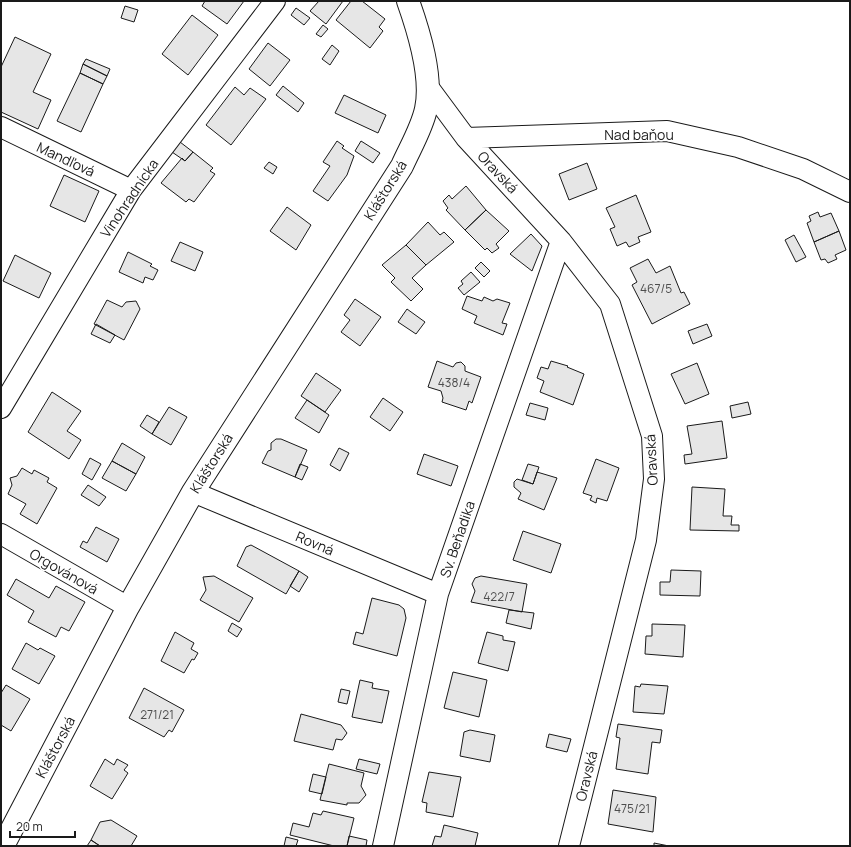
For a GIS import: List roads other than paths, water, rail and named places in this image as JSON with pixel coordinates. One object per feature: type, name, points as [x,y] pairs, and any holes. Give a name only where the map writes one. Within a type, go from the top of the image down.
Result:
[{"type":"street","name":"Vinohradnícka","points":[[1,408],[131,190],[275,1]]},
{"type":"street","name":"Kláštorská","points":[[3,846],[128,608],[193,492],[402,166],[426,110],[429,88],[417,26],[408,1]]},
{"type":"street","name":"Oravská","points":[[429,88],[466,138],[561,241],[610,304],[652,436],[654,479],[646,540],[572,829],[569,846]]},
{"type":"street","name":"Mandľová","points":[[1,127],[131,190]]},
{"type":"street","name":"Nad baňou","points":[[466,138],[667,131],[738,146],[804,169],[850,192]]},
{"type":"street","name":"Sv. Beňadika","points":[[383,846],[438,594],[561,241]]},
{"type":"street","name":"Rovná","points":[[193,492],[438,594]]},
{"type":"street","name":"Orgovánová","points":[[1,534],[128,608]]}]
